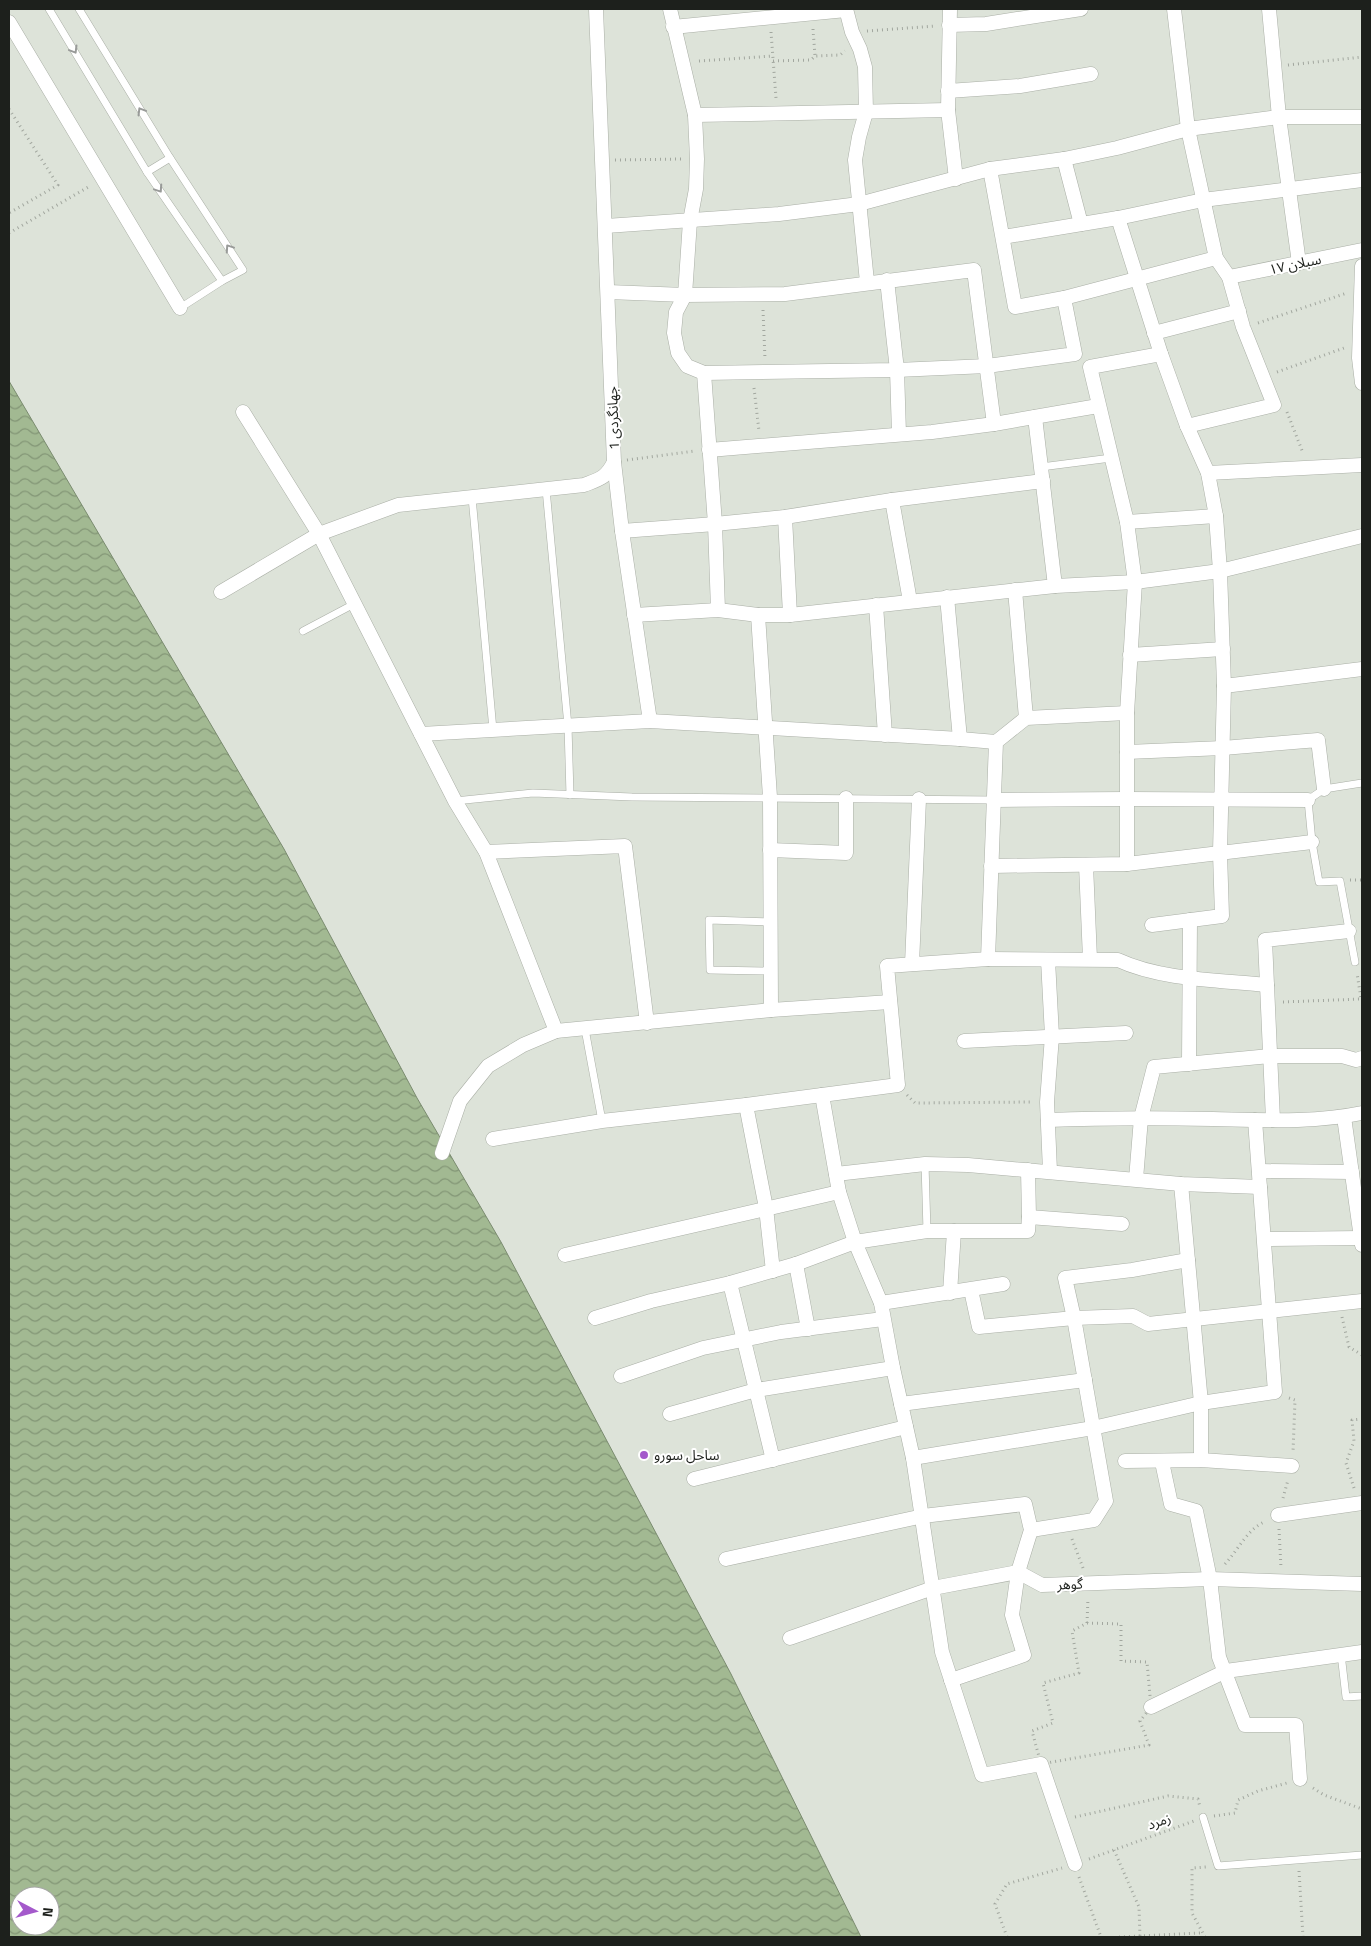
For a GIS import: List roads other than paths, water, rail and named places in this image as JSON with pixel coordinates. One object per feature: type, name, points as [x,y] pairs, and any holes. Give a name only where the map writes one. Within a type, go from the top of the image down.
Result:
[{"type":"street","name":"جهانگردی 1","points":[[221,592],[319,534],[398,505],[584,485],[603,478],[614,462],[596,9]]},
{"type":"street","points":[[670,9],[695,115],[696,189],[690,221],[685,295],[676,312],[674,333],[678,353],[687,366],[704,373],[897,370],[987,366],[1075,354],[1064,298]]},
{"type":"street","points":[[950,9],[948,110],[956,179]]},
{"type":"street","points":[[949,25],[986,24],[1081,9]]},
{"type":"street","points":[[1174,9],[1188,129],[1216,258],[1229,277],[1243,328],[1274,405],[1188,426]]},
{"type":"street","points":[[1269,9],[1279,117],[1299,263]]},
{"type":"street","points":[[673,27],[746,15],[770,18],[846,10],[865,67],[866,112],[855,160],[867,282]]},
{"type":"street","points":[[9,22],[180,308]]},
{"type":"street","points":[[948,91],[1020,86],[1091,74]]},
{"type":"street","points":[[695,115],[948,110]]},
{"type":"street","points":[[606,226],[779,214],[859,204],[990,169],[1064,159],[1117,148],[1188,129],[1279,117],[1362,117]]},
{"type":"street","points":[[1064,159],[1081,224]]},
{"type":"street","points":[[990,169],[1015,307],[1064,298],[1216,258]]},
{"type":"street","points":[[1003,237],[1118,218],[1203,200],[1362,180]]},
{"type":"street","points":[[1118,218],[1161,354],[1208,473],[1216,516],[1220,571],[1224,686],[1220,853],[1222,916],[1152,925]]},
{"type":"street","name":"سبلان ۱۷","points":[[1229,277],[1362,250]]},
{"type":"street","points":[[1362,266],[1360,342],[1362,384]]},
{"type":"street","points":[[608,292],[685,295],[785,294],[867,282],[974,270],[994,424]]},
{"type":"street","points":[[887,280],[897,370],[899,434]]},
{"type":"street","points":[[1154,333],[1239,311]]},
{"type":"street","points":[[1127,864],[1127,713],[1135,582],[1128,522],[1098,406],[1090,367],[1161,354]]},
{"type":"street","points":[[704,373],[708,450],[715,524],[718,610]]},
{"type":"street","points":[[708,450],[994,424],[1098,406]]},
{"type":"street","points":[[243,412],[319,534],[455,801],[486,852],[556,1031]]},
{"type":"street","points":[[1034,417],[1055,586]]},
{"type":"street","points":[[614,462],[622,531],[650,722]]},
{"type":"street","points":[[1208,473],[1362,465]]},
{"type":"street","points":[[622,531],[785,517],[1042,474]]},
{"type":"street","points":[[892,500],[910,601]]},
{"type":"street","points":[[1128,522],[1216,516]]},
{"type":"street","points":[[785,517],[790,615]]},
{"type":"street","points":[[634,615],[718,610],[758,615],[790,615],[1055,586],[1135,582],[1220,571],[1362,536]]},
{"type":"street","points":[[1015,590],[1026,718]]},
{"type":"street","points":[[947,597],[960,739]]},
{"type":"street","points":[[876,605],[885,735]]},
{"type":"street","points":[[758,615],[770,797],[771,1010]]},
{"type":"street","points":[[1130,655],[1223,649]]},
{"type":"street","points":[[1224,686],[1362,669]]},
{"type":"street","points":[[421,734],[650,722],[996,742],[1026,718],[1127,713]]},
{"type":"street","points":[[1127,752],[1223,748],[1318,740],[1324,789]]},
{"type":"street","points":[[988,959],[996,742]]},
{"type":"street","points":[[770,850],[846,853],[846,798]]},
{"type":"street","points":[[994,800],[1127,798],[1308,800]]},
{"type":"street","points":[[912,964],[919,799]]},
{"type":"street","points":[[991,866],[1127,864],[1312,842]]},
{"type":"street","points":[[486,852],[625,846],[647,1023]]},
{"type":"street","points":[[1086,865],[1090,959]]},
{"type":"street","points":[[1189,1064],[1190,920]]},
{"type":"street","points":[[1273,1120],[1265,940],[1349,931]]},
{"type":"street","points":[[493,1138],[602,1121],[746,1105],[898,1085],[887,966],[988,959],[1118,960],[1132,966],[1191,978],[1267,985]]},
{"type":"street","points":[[1048,960],[1052,1036],[1047,1102],[1050,1171]]},
{"type":"street","points":[[442,1153],[460,1101],[488,1066],[523,1045],[556,1031],[771,1010],[890,1002]]},
{"type":"street","points":[[964,1041],[1126,1033]]},
{"type":"street","points":[[1136,1179],[1141,1118],[1154,1067],[1270,1056],[1342,1056],[1356,1060],[1362,1058]]},
{"type":"street","points":[[822,1095],[839,1192],[854,1242],[881,1303],[913,1458],[942,1652],[982,1775],[1041,1764],[1074,1864]]},
{"type":"street","points":[[746,1105],[766,1208],[773,1271]]},
{"type":"street","points":[[1048,1120],[1141,1118],[1273,1120],[1344,1117],[1362,1113]]},
{"type":"street","points":[[1264,1239],[1362,1240],[1344,1117]]},
{"type":"street","points":[[913,1458],[1093,1428],[1201,1403],[1275,1392],[1255,1120]]},
{"type":"street","points":[[836,1174],[925,1164],[968,1165],[1181,1184],[1260,1186]]},
{"type":"street","points":[[595,1318],[651,1301],[730,1284],[796,1264],[854,1242],[927,1231],[1028,1231],[1028,1170]]},
{"type":"street","points":[[1259,1171],[1352,1172]]},
{"type":"street","points":[[1181,1184],[1201,1403],[1201,1460]]},
{"type":"street","points":[[565,1254],[839,1192]]},
{"type":"street","points":[[1029,1217],[1122,1224]]},
{"type":"street","points":[[950,1293],[954,1231]]},
{"type":"street","points":[[1031,1530],[1094,1520],[1106,1501],[1074,1318],[1065,1278],[1132,1270],[1188,1260]]},
{"type":"street","points":[[796,1264],[808,1329]]},
{"type":"street","points":[[730,1284],[773,1460]]},
{"type":"street","points":[[881,1303],[1003,1284]]},
{"type":"street","points":[[972,1290],[979,1326],[1074,1318],[1133,1316],[1148,1324],[1362,1301]]},
{"type":"street","points":[[621,1376],[703,1348],[808,1329],[883,1319]]},
{"type":"street","points":[[670,1414],[756,1390],[893,1368]]},
{"type":"street","points":[[901,1404],[1085,1380]]},
{"type":"street","points":[[694,1479],[906,1427]]},
{"type":"street","points":[[1125,1461],[1201,1460],[1292,1466]]},
{"type":"street","points":[[1162,1462],[1171,1504],[1196,1512],[1210,1579],[1219,1657],[1245,1724],[1296,1726],[1300,1779]]},
{"type":"street","points":[[1278,1515],[1360,1503]]},
{"type":"street","points":[[726,1559],[923,1516],[1025,1504],[1031,1530],[1018,1572],[1012,1615],[1024,1655],[951,1680]]},
{"type":"street","points":[[790,1638],[933,1588],[1018,1572]]},
{"type":"street","name":"گوهر","points":[[1018,1572],[1042,1585],[1210,1579],[1362,1584]]},
{"type":"street","points":[[1151,1707],[1226,1671],[1362,1652]]},
{"type":"lane","points":[[49,9],[148,172],[222,281]]},
{"type":"lane","points":[[79,9],[170,158],[243,270],[180,308]]},
{"type":"lane","points":[[148,172],[170,158]]},
{"type":"lane","points":[[1042,474],[1111,458]]},
{"type":"lane","points":[[546,489],[568,726],[570,795]]},
{"type":"lane","points":[[472,497],[493,730]]},
{"type":"lane","points":[[303,631],[354,604]]},
{"type":"lane","points":[[1355,962],[1340,881],[1320,882],[1312,842],[1308,800],[1324,789],[1362,783]]},
{"type":"lane","points":[[455,801],[533,794],[994,800]]},
{"type":"lane","points":[[770,922],[709,920],[710,970],[771,971]]},
{"type":"lane","points":[[585,1029],[602,1121]]},
{"type":"lane","points":[[925,1164],[927,1231]]},
{"type":"lane","points":[[1341,1654],[1346,1697],[1362,1696]]},
{"type":"lane","points":[[1204,1817],[1218,1866],[1362,1855]]},
{"type":"water","points":[[9,381],[284,849],[417,1098],[501,1242],[731,1674],[861,1937],[9,1937]]},
{"type":"place","name":"ساحل سورو","points":[[644,1455]]}]
